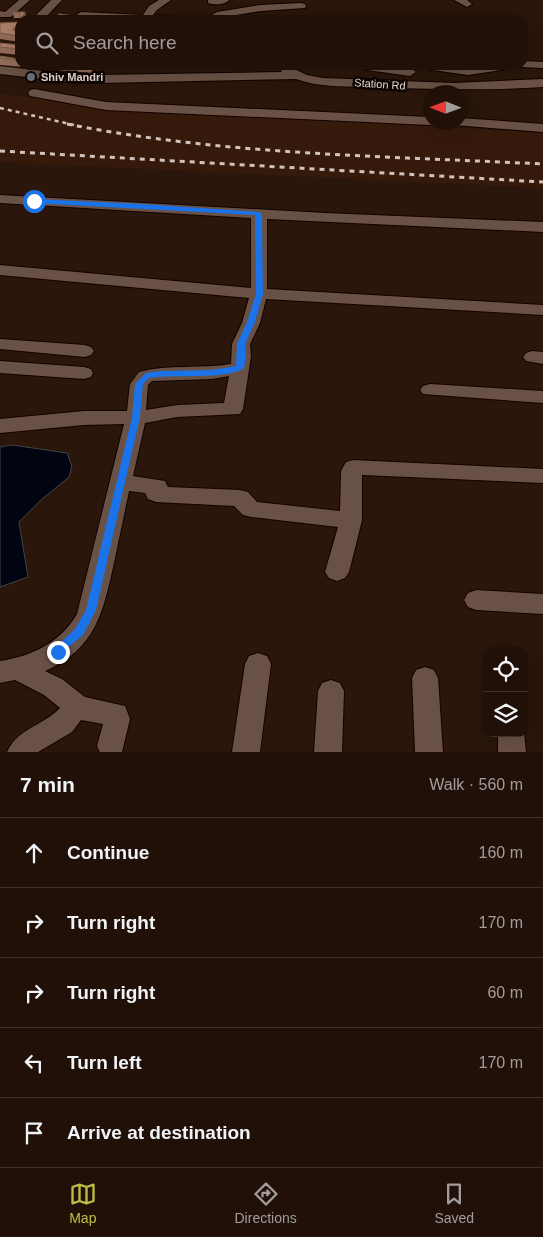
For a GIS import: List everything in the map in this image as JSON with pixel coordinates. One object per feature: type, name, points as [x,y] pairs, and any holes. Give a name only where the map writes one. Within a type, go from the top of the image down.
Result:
[{"type":"street","points":[[0,14],[7,14],[25,0]]},
{"type":"street","points":[[42,15],[57,0]]},
{"type":"street","points":[[148,15],[151,9],[166,0]]},
{"type":"street","points":[[218,15],[212,7],[212,0],[224,0]]},
{"type":"street","points":[[288,6],[294,15]]},
{"type":"street","points":[[228,15],[261,8],[301,6]]},
{"type":"street","points":[[528,64],[543,64]]},
{"type":"street","points":[[0,70],[15,69]]},
{"type":"street","points":[[32,70],[68,78],[103,73],[124,78],[296,75]]},
{"type":"street","points":[[124,78],[144,70]]},
{"type":"street","name":"Station Rd","points":[[288,70],[296,75],[434,88],[543,83]]},
{"type":"street","points":[[454,70],[476,70]]},
{"type":"street","points":[[34,93],[106,106],[423,121]]},
{"type":"street","points":[[468,123],[543,128]]},
{"type":"street","points":[[0,199],[259,214],[543,227]]},
{"type":"street","points":[[0,426],[84,418],[136,417],[177,411],[233,409],[242,356],[241,344],[251,322],[259,294],[259,214]]},
{"type":"street","points":[[0,270],[259,294],[543,310]]},
{"type":"street","points":[[84,373],[0,368],[6,344],[86,351]]},
{"type":"street","points":[[9,671],[35,665],[58,652],[79,632],[91,610],[136,417],[139,384],[146,376],[212,373],[240,368]]},
{"type":"street","points":[[430,390],[543,398]]},
{"type":"street","points":[[337,572],[351,520],[351,469],[354,466],[543,476]]},
{"type":"street","points":[[121,483],[157,486],[156,494],[240,498],[251,509],[351,520]]},
{"type":"street","points":[[476,600],[543,604]]},
{"type":"street","points":[[246,752],[258,664]]},
{"type":"street","points":[[9,671],[53,687],[75,706],[82,709],[116,714],[117,719],[111,746]]},
{"type":"street","points":[[425,678],[429,752]]},
{"type":"street","points":[[328,752],[332,691]]},
{"type":"street","points":[[22,752],[37,736],[57,729],[69,718],[75,706]]},
{"type":"street","points":[[511,737],[512,752]]},
{"type":"shaded area","points":[[0,94],[93,105],[423,126],[423,130],[468,130],[468,128],[543,133],[543,188],[0,162]]},
{"type":"shaded area","points":[[12,445],[67,453],[72,466],[69,477],[41,500],[19,522],[28,577],[0,587],[0,447]]},
{"type":"building","points":[[15,22],[13,30],[15,30],[15,35],[0,33],[0,23]]},
{"type":"building","points":[[0,43],[15,45],[15,49],[0,47]]},
{"type":"building","points":[[0,56],[15,60],[0,58]]},
{"type":"railway","points":[[0,108],[74,125]]},
{"type":"railway","points":[[67,124],[185,142],[304,153],[543,164]]},
{"type":"railway","points":[[0,151],[543,182]]},
{"type":"place","name":"Shiv Mandri","points":[[31,77]]},
{"type":"route","points":[[34,201],[259,214],[259,294],[251,322],[241,344],[240,368],[212,373],[146,376],[139,384],[136,417],[91,610],[79,632],[58,652]]}]
